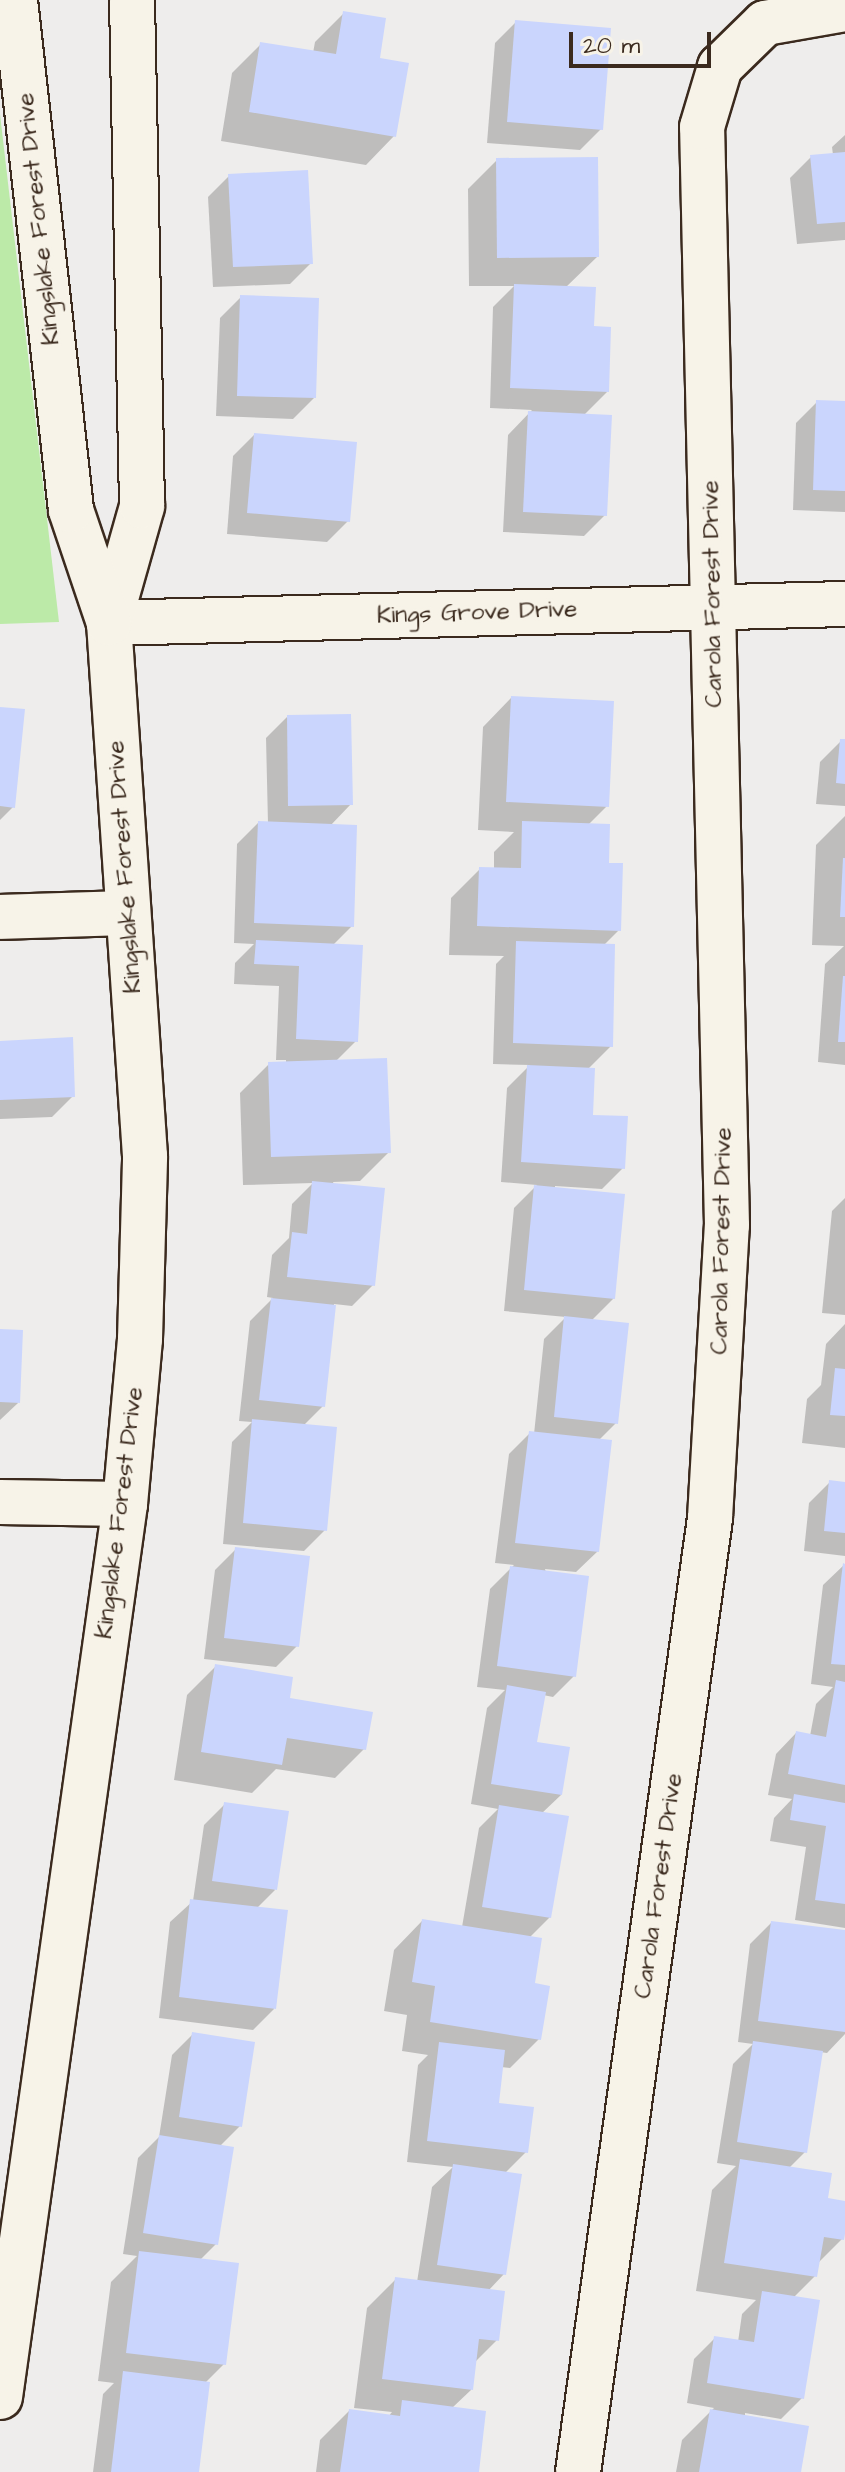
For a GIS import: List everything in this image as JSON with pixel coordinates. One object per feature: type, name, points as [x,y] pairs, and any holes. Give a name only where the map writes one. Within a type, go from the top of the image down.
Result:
[{"type":"street","name":"Kingslake Forest Drive","points":[[0,2397],[125,1504],[140,1339],[145,1156],[109,623],[71,510],[15,0]]},
{"type":"street","name":"Kingslake Forest Drive","points":[[109,623],[142,506],[132,0]]},
{"type":"street","name":"Carola Forest Drive","points":[[578,2472],[710,1518],[727,1225],[702,127],[720,67],[765,23],[845,9]]},
{"type":"street","name":"Kings Grove Drive","points":[[109,623],[845,604]]},
{"type":"street","points":[[0,917],[128,913]]},
{"type":"street","points":[[0,1502],[125,1504]]},
{"type":"green space","points":[[0,114],[59,622],[0,624]]},
{"type":"building","points":[[343,11],[386,18],[380,58],[409,63],[396,137],[249,112],[260,42],[336,54]]},
{"type":"building","points":[[515,20],[611,28],[603,130],[507,122]]},
{"type":"building","points":[[845,152],[845,222],[817,224],[810,155]]},
{"type":"building","points":[[598,157],[599,257],[497,258],[496,158]]},
{"type":"building","points":[[308,170],[313,264],[233,267],[228,174]]},
{"type":"building","points":[[514,284],[596,287],[594,326],[611,327],[609,392],[510,388]]},
{"type":"building","points":[[240,295],[319,298],[316,398],[237,396]]},
{"type":"building","points":[[816,400],[845,401],[845,491],[813,490]]},
{"type":"building","points":[[528,411],[612,415],[607,516],[523,512]]},
{"type":"building","points":[[254,433],[357,442],[350,522],[247,513]]},
{"type":"building","points":[[511,696],[614,701],[609,807],[506,802]]},
{"type":"building","points":[[0,707],[25,709],[15,808],[0,806]]},
{"type":"building","points":[[351,714],[353,805],[288,806],[287,715]]},
{"type":"building","points":[[840,739],[845,739],[845,784],[836,783]]},
{"type":"building","points":[[258,821],[357,825],[354,927],[254,923]]},
{"type":"building","points":[[522,821],[610,824],[609,863],[623,863],[621,931],[477,926],[479,867],[521,868]]},
{"type":"building","points":[[843,858],[845,917],[840,917]]},
{"type":"building","points":[[256,940],[363,945],[358,1042],[296,1039],[299,966],[254,964]]},
{"type":"building","points":[[516,941],[615,944],[613,1047],[513,1043]]},
{"type":"building","points":[[843,976],[845,1042],[838,1042]]},
{"type":"building","points":[[73,1037],[75,1097],[0,1100],[0,1041]]},
{"type":"building","points":[[387,1058],[391,1153],[271,1157],[268,1062]]},
{"type":"building","points":[[527,1065],[595,1068],[593,1115],[628,1116],[625,1169],[521,1162]]},
{"type":"building","points":[[312,1181],[385,1188],[375,1286],[287,1277],[292,1232],[307,1234]]},
{"type":"building","points":[[534,1185],[625,1194],[615,1299],[524,1290]]},
{"type":"building","points":[[271,1298],[336,1305],[325,1407],[259,1400]]},
{"type":"building","points":[[564,1316],[629,1323],[618,1424],[554,1417]]},
{"type":"building","points":[[0,1329],[23,1330],[20,1403],[0,1402]]},
{"type":"building","points":[[835,1368],[845,1369],[845,1416],[830,1415]]},
{"type":"building","points":[[252,1419],[337,1427],[327,1531],[243,1523]]},
{"type":"building","points":[[529,1431],[612,1440],[599,1552],[515,1543]]},
{"type":"building","points":[[829,1480],[845,1482],[845,1533],[824,1531]]},
{"type":"building","points":[[235,1547],[310,1556],[299,1647],[224,1638]]},
{"type":"building","points":[[845,1564],[845,1665],[831,1664]]},
{"type":"building","points":[[510,1566],[589,1576],[576,1677],[497,1666]]},
{"type":"building","points":[[215,1664],[293,1677],[290,1698],[373,1712],[366,1750],[287,1738],[282,1765],[201,1752]]},
{"type":"building","points":[[836,1680],[845,1682],[845,1785],[788,1774],[796,1731],[826,1737]]},
{"type":"building","points":[[507,1685],[546,1692],[537,1742],[570,1747],[562,1795],[491,1784]]},
{"type":"building","points":[[794,1794],[845,1803],[845,1904],[815,1900],[826,1826],[790,1820]]},
{"type":"building","points":[[224,1802],[289,1811],[277,1890],[212,1881]]},
{"type":"building","points":[[499,1805],[569,1816],[551,1918],[482,1907]]},
{"type":"building","points":[[190,1899],[288,1910],[276,2009],[179,1997]]},
{"type":"building","points":[[422,1919],[542,1938],[535,1983],[550,1986],[541,2040],[430,2022],[435,1986],[412,1982]]},
{"type":"building","points":[[771,1921],[845,1930],[845,2032],[758,2021]]},
{"type":"building","points":[[192,2032],[255,2042],[242,2127],[179,2117]]},
{"type":"building","points":[[753,2041],[823,2051],[807,2153],[737,2142]]},
{"type":"building","points":[[439,2042],[505,2050],[499,2103],[534,2107],[528,2153],[427,2141]]},
{"type":"building","points":[[159,2135],[234,2147],[218,2245],[143,2233]]},
{"type":"building","points":[[740,2159],[832,2173],[828,2198],[845,2201],[845,2234],[844,2240],[824,2237],[817,2277],[724,2263]]},
{"type":"building","points":[[453,2164],[522,2174],[506,2275],[437,2265]]},
{"type":"building","points":[[139,2251],[239,2263],[226,2365],[126,2353]]},
{"type":"building","points":[[395,2277],[505,2291],[499,2341],[479,2339],[473,2390],[382,2379]]},
{"type":"building","points":[[762,2291],[820,2300],[804,2399],[707,2383],[714,2336],[754,2342]]},
{"type":"building","points":[[123,2371],[210,2382],[199,2472],[111,2472]]},
{"type":"building","points":[[402,2400],[486,2411],[479,2472],[340,2472],[349,2409],[400,2416]]},
{"type":"building","points":[[710,2409],[809,2426],[801,2472],[699,2472]]}]
